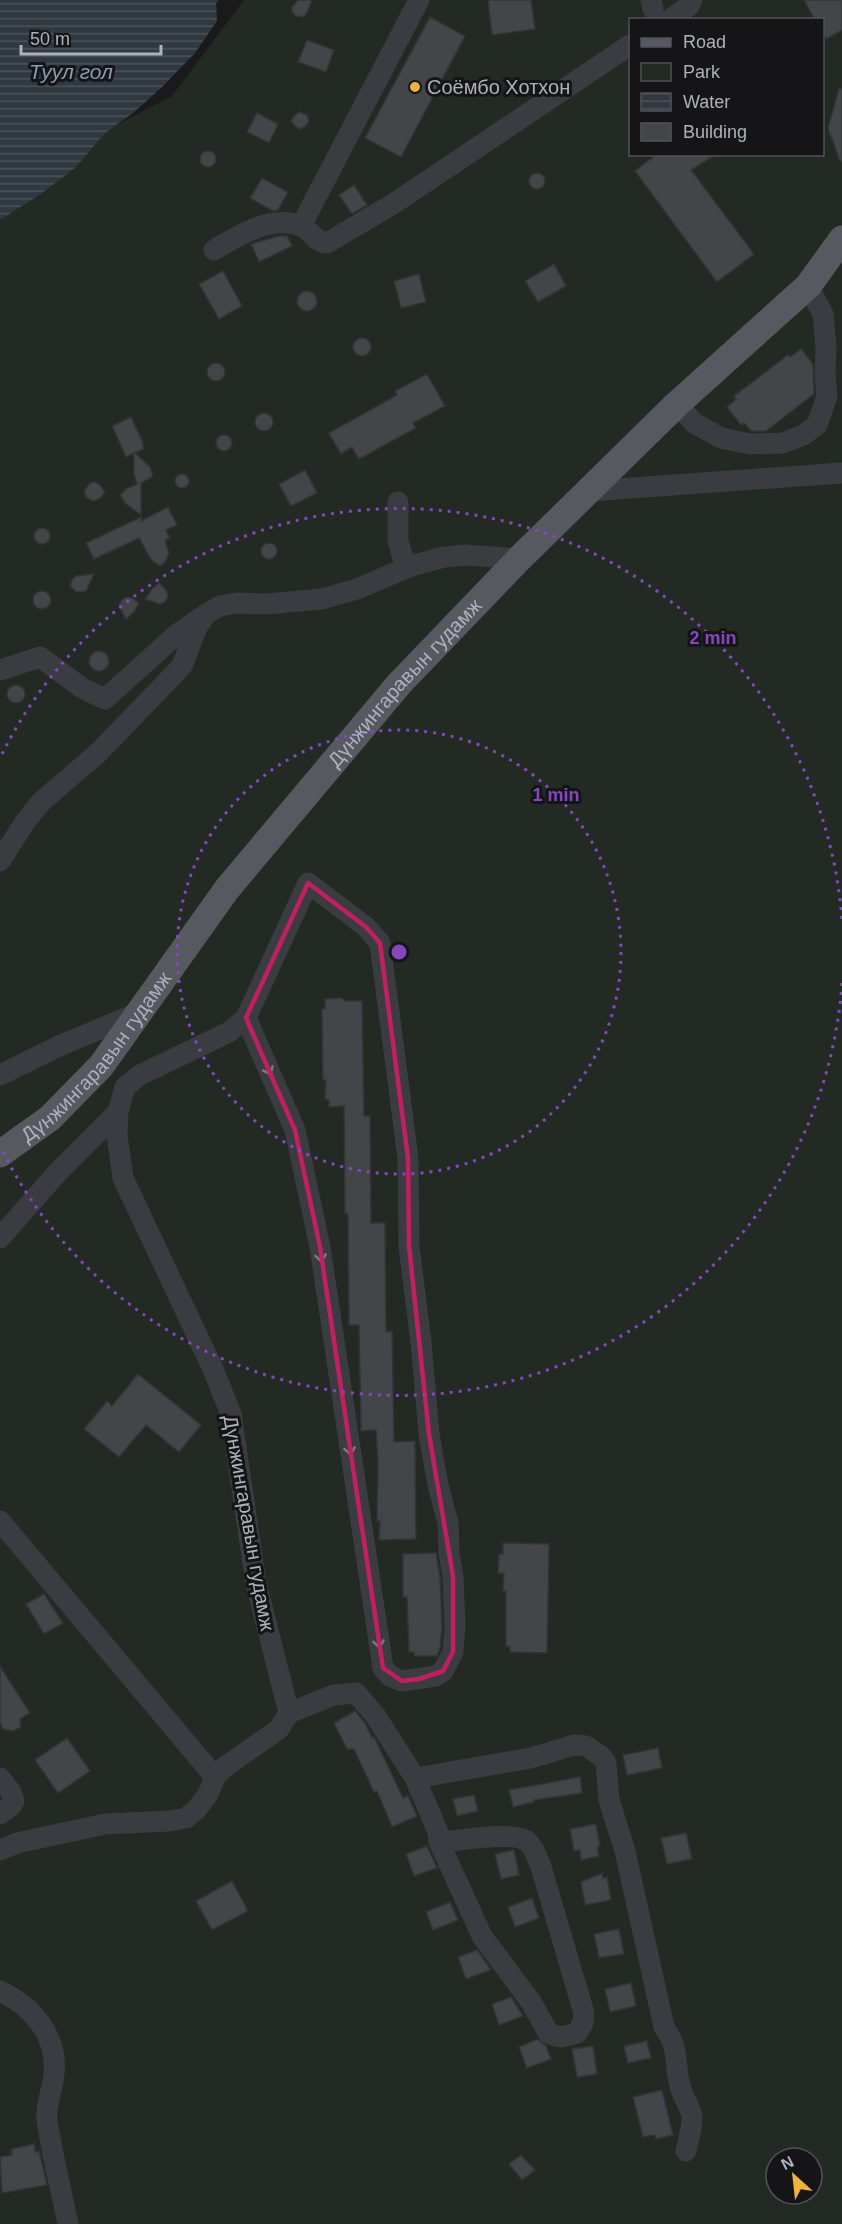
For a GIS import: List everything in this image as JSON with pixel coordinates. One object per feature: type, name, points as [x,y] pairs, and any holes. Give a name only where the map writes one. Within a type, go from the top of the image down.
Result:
[{"type":"main road","name":"Дүнжингаравын гудамж","points":[[0,1154],[50,1118],[102,1066],[227,889],[399,684],[519,559],[677,404],[808,286],[842,239]]},
{"type":"street","points":[[302,226],[419,0]]},
{"type":"street","points":[[658,9],[689,6],[692,0]]},
{"type":"street","points":[[214,250],[241,234],[263,225],[302,226],[323,243],[335,239],[393,204],[629,46]]},
{"type":"street","points":[[677,404],[694,423],[721,438],[750,444],[783,443],[803,435],[817,425],[827,396],[826,347],[823,314],[808,286]]},
{"type":"street","points":[[589,491],[842,473]]},
{"type":"street","points":[[398,502],[398,542],[406,568]]},
{"type":"street","points":[[0,670],[40,657],[82,688],[105,699],[176,635],[220,606],[237,603],[286,603],[322,599],[357,589],[406,568],[444,556],[519,559]]},
{"type":"street","points":[[0,861],[41,802],[99,752],[182,666],[197,627],[206,614]]},
{"type":"street","points":[[102,1066],[125,1087],[140,1075],[229,1032],[246,1018],[308,883],[366,927],[380,943],[408,1158],[409,1246],[422,1342],[429,1434],[448,1523],[449,1553],[453,1576],[455,1626],[453,1652],[443,1671],[436,1676],[402,1681],[390,1676],[383,1668],[320,1247],[295,1131],[246,1018]]},
{"type":"street","points":[[0,1076],[59,1046],[141,1011]]},
{"type":"street","name":"Дүнжингаравын гудамж","points":[[125,1087],[118,1112],[117,1135],[123,1178],[213,1370],[231,1414],[256,1583],[289,1713]]},
{"type":"street","points":[[0,1238],[58,1172],[118,1112]]},
{"type":"street","points":[[0,1521],[215,1777]]},
{"type":"street","points":[[0,1850],[17,1843],[105,1824],[186,1818],[196,1810],[208,1794],[215,1777],[226,1766],[279,1729],[289,1713],[334,1695],[356,1693],[375,1715],[415,1778],[438,1832],[439,1842],[482,1936],[531,2002],[549,2034],[561,2037],[577,2033],[583,2023],[584,2013],[535,1852],[527,1841],[514,1836],[439,1842]]},
{"type":"street","points":[[415,1778],[531,1758],[574,1745],[586,1746],[601,1756],[606,1763],[609,1800],[625,1851],[664,2026],[672,2039],[677,2057],[680,2085],[685,2103],[691,2112],[692,2119],[686,2151]]},
{"type":"street","points":[[0,1778],[14,1801],[0,1814]]},
{"type":"street","points":[[0,1991],[29,2008],[41,2023],[53,2053],[54,2073],[46,2116],[68,2224]]},
{"type":"highlighted area","points":[[308,883],[366,927],[380,943],[408,1158],[409,1246],[429,1434],[453,1576],[453,1652],[443,1671],[419,1679],[402,1681],[383,1668],[320,1247],[295,1130],[246,1018]]},
{"type":"green space","points":[[244,0],[842,0],[842,2224],[0,2224],[0,186],[172,96]]},
{"type":"water","name":"Туул гол","points":[[0,0],[219,0],[216,3],[217,21],[195,53],[162,87],[133,113],[105,133],[75,168],[0,220]]},
{"type":"building","points":[[298,0],[312,0],[303,17],[296,16],[292,12],[292,7]]},
{"type":"building","name":"Соёмбо Хотхон","points":[[488,0],[531,0],[535,29],[492,35]]},
{"type":"building","points":[[804,0],[842,0],[842,30],[827,39],[824,35],[824,18],[814,18]]},
{"type":"building","name":"Соёмбо Хотхон","points":[[430,17],[465,36],[401,157],[365,138]]},
{"type":"building","points":[[307,40],[334,50],[326,72],[298,62]]},
{"type":"building","points":[[839,89],[842,89],[842,161],[840,161],[828,128]]},
{"type":"building","points":[[299,112],[307,115],[309,121],[301,129],[291,121]]},
{"type":"building","points":[[257,113],[278,124],[269,143],[247,132]]},
{"type":"building","points":[[208,151],[214,153],[216,159],[214,165],[208,167],[202,165],[200,159],[202,153]]},
{"type":"building","points":[[654,156],[714,156],[691,170],[754,254],[717,282],[635,171]]},
{"type":"building","points":[[534,173],[540,173],[545,181],[543,187],[534,189],[529,184],[529,178]]},
{"type":"building","points":[[262,178],[288,192],[278,210],[273,211],[250,198]]},
{"type":"building","points":[[354,185],[367,205],[352,214],[339,195]]},
{"type":"building","points":[[287,236],[292,246],[259,262],[251,244]]},
{"type":"building","points":[[554,264],[566,286],[538,302],[525,281]]},
{"type":"building","points":[[223,271],[242,306],[219,319],[199,284]]},
{"type":"building","points":[[419,274],[426,302],[401,308],[394,281]]},
{"type":"building","points":[[307,291],[314,294],[317,301],[314,308],[307,311],[300,308],[297,301],[300,294]]},
{"type":"building","points":[[358,338],[366,338],[371,343],[369,354],[358,356],[353,351],[353,343]]},
{"type":"building","points":[[801,349],[813,364],[814,394],[766,431],[751,431],[744,423],[741,425],[727,407],[736,399],[734,396],[788,355],[790,357]]},
{"type":"building","points":[[216,363],[222,366],[225,372],[222,378],[216,381],[210,378],[207,372],[210,366]]},
{"type":"building","points":[[427,374],[445,406],[413,423],[416,428],[359,459],[352,447],[341,454],[329,433],[397,395],[395,391]]},
{"type":"building","points":[[264,413],[270,416],[273,422],[270,428],[264,431],[258,428],[255,422],[258,416]]},
{"type":"building","points":[[131,417],[143,443],[143,449],[135,453],[150,467],[153,476],[141,483],[141,515],[125,503],[120,495],[137,484],[134,474],[134,453],[126,457],[112,426]]},
{"type":"building","points":[[224,435],[232,443],[224,451],[216,443]]},
{"type":"building","points":[[305,470],[317,493],[291,506],[279,484]]},
{"type":"building","points":[[179,474],[185,474],[189,481],[185,488],[179,488],[175,484],[175,478]]},
{"type":"building","points":[[95,482],[105,493],[93,501],[86,497],[84,491],[90,483]]},
{"type":"building","points":[[168,507],[177,525],[166,530],[170,538],[165,540],[169,554],[160,566],[152,561],[139,538],[94,559],[86,543],[141,517],[141,521]]},
{"type":"building","points":[[42,528],[48,530],[50,536],[48,542],[42,544],[36,542],[34,536],[36,530]]},
{"type":"building","points":[[266,543],[272,543],[277,551],[275,557],[266,559],[261,554],[261,548]]},
{"type":"building","points":[[94,574],[86,591],[77,592],[70,586],[76,576]]},
{"type":"building","points":[[159,583],[167,591],[168,597],[165,602],[160,604],[145,599],[152,589]]},
{"type":"building","points":[[42,591],[50,596],[51,600],[46,608],[42,609],[34,604],[33,600],[38,592]]},
{"type":"building","points":[[126,597],[139,603],[126,619],[119,606]]},
{"type":"building","points":[[99,651],[106,654],[109,661],[106,668],[99,671],[92,668],[89,661],[92,654]]},
{"type":"building","points":[[16,685],[22,688],[25,694],[22,700],[16,703],[10,700],[7,694],[10,688]]},
{"type":"building","points":[[342,998],[345,1001],[362,1001],[364,1116],[370,1116],[371,1223],[385,1223],[386,1332],[392,1331],[394,1442],[415,1441],[416,1539],[379,1540],[376,1430],[361,1431],[359,1325],[349,1325],[344,1106],[329,1107],[329,1100],[325,1099],[326,1080],[323,1080],[322,1009],[325,1009],[325,999]]},
{"type":"building","points":[[138,1374],[201,1425],[179,1452],[146,1425],[119,1457],[84,1429],[107,1401],[112,1406]]},
{"type":"building","points":[[503,1543],[549,1544],[547,1653],[510,1652],[510,1646],[506,1647],[506,1591],[503,1591],[504,1573],[498,1573],[499,1554],[503,1554]]},
{"type":"building","points":[[436,1553],[440,1577],[442,1626],[440,1648],[437,1656],[414,1656],[414,1652],[409,1652],[407,1597],[403,1597],[403,1554]]},
{"type":"building","points":[[44,1594],[63,1623],[44,1634],[26,1604]]},
{"type":"building","points":[[0,1666],[30,1713],[20,1719],[21,1727],[13,1731],[3,1729],[0,1722]]},
{"type":"building","points":[[355,1711],[365,1723],[372,1738],[374,1737],[403,1798],[408,1796],[417,1816],[392,1827],[377,1791],[374,1792],[354,1749],[347,1749],[334,1723]]},
{"type":"building","points":[[67,1738],[90,1771],[58,1793],[35,1760]]},
{"type":"building","points":[[658,1748],[662,1768],[627,1775],[623,1755]]},
{"type":"building","points":[[580,1777],[582,1793],[534,1800],[534,1802],[513,1807],[509,1790]]},
{"type":"building","points":[[474,1795],[478,1811],[457,1816],[453,1799]]},
{"type":"building","points":[[596,1824],[600,1846],[597,1847],[599,1856],[581,1860],[580,1850],[574,1851],[570,1829]]},
{"type":"building","points":[[686,1833],[692,1859],[667,1864],[661,1838]]},
{"type":"building","points":[[427,1846],[437,1868],[414,1876],[406,1854]]},
{"type":"building","points":[[514,1850],[519,1875],[501,1879],[495,1854]]},
{"type":"building","points":[[602,1873],[603,1878],[607,1877],[611,1900],[585,1905],[581,1882]]},
{"type":"building","points":[[232,1881],[248,1911],[212,1930],[196,1901]]},
{"type":"building","points":[[532,1898],[539,1918],[515,1927],[508,1907]]},
{"type":"building","points":[[450,1902],[458,1920],[433,1930],[426,1912]]},
{"type":"building","points":[[619,1929],[624,1954],[599,1958],[594,1934]]},
{"type":"building","points":[[477,1950],[491,1970],[466,1979],[458,1957]]},
{"type":"building","points":[[631,1983],[636,2006],[610,2012],[605,1989]]},
{"type":"building","points":[[511,1997],[523,2016],[499,2025],[492,2004]]},
{"type":"building","points":[[537,2039],[546,2046],[551,2059],[527,2068],[519,2047]]},
{"type":"building","points":[[647,2041],[651,2058],[628,2063],[624,2046]]},
{"type":"building","points":[[593,2046],[597,2074],[577,2077],[572,2049]]},
{"type":"building","points":[[662,2090],[673,2135],[656,2139],[655,2135],[643,2137],[633,2097]]},
{"type":"building","points":[[34,2144],[35,2152],[39,2151],[47,2185],[2,2193],[0,2157],[12,2155],[11,2149]]},
{"type":"building","points":[[521,2155],[535,2170],[522,2180],[509,2164]]},
{"type":"place","name":"Соёмбо Хотхон","points":[[415,87]]}]
